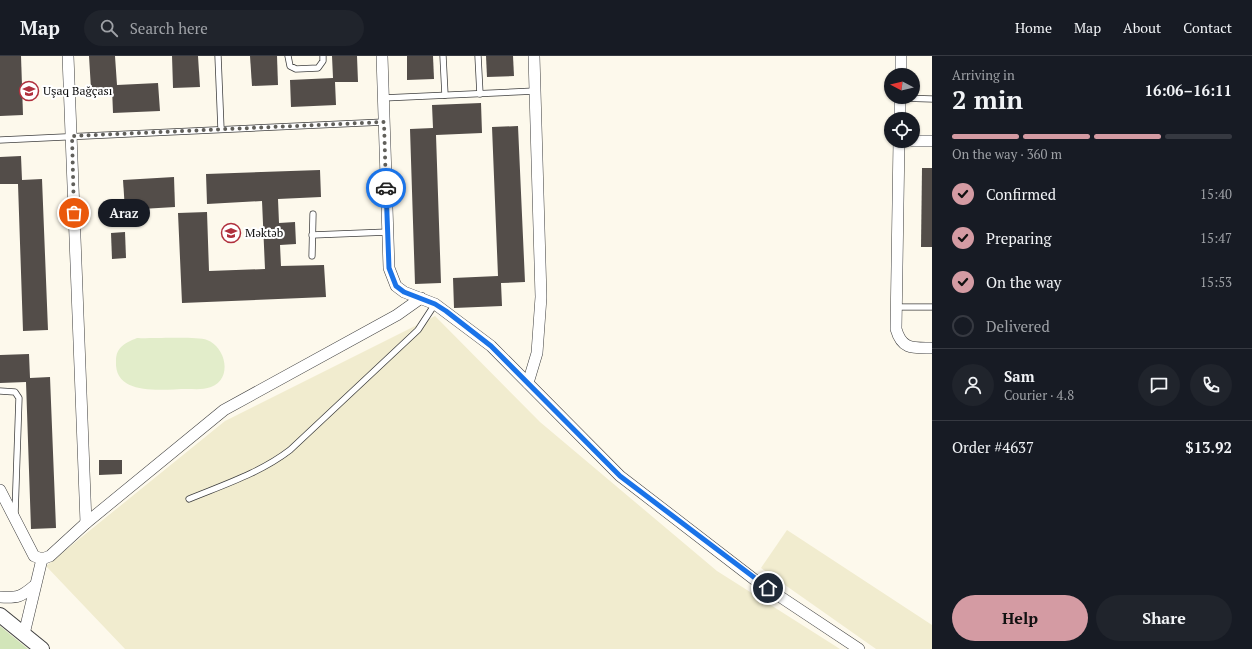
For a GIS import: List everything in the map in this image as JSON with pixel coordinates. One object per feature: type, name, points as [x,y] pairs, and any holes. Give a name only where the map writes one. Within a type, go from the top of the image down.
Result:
[{"type":"street","points":[[68,56],[86,523]]},
{"type":"street","points":[[382,56],[389,268],[396,286],[404,292],[435,304],[491,346],[620,476],[755,580],[859,649]]},
{"type":"street","points":[[528,384],[537,353],[541,297],[534,56]]},
{"type":"street","points":[[901,56],[901,68]]},
{"type":"street","points":[[920,141],[932,141]]},
{"type":"street","points":[[899,148],[896,329],[904,344],[913,348],[932,348]]},
{"type":"street","points":[[0,490],[34,556],[42,559],[50,556],[86,523],[224,410],[397,315],[421,298]]},
{"type":"street","points":[[24,634],[34,586],[42,559]]},
{"type":"street","points":[[0,597],[15,598],[22,596],[34,586]]},
{"type":"street","points":[[0,615],[42,649]]},
{"type":"lane","points":[[218,56],[221,129]]},
{"type":"lane","points":[[288,56],[290,66],[296,69],[318,68],[323,61],[323,56]]},
{"type":"lane","points":[[443,56],[444,95]]},
{"type":"lane","points":[[478,56],[480,94]]},
{"type":"lane","points":[[383,98],[535,91]]},
{"type":"lane","points":[[920,98],[932,99]]},
{"type":"lane","points":[[0,140],[384,122]]},
{"type":"lane","points":[[312,256],[313,214]]},
{"type":"lane","points":[[312,235],[388,232]]},
{"type":"lane","points":[[189,499],[275,462],[290,450],[418,330],[435,304]]},
{"type":"lane","points":[[896,306],[932,307]]},
{"type":"lane","points":[[0,391],[15,392],[19,398],[15,519]]},
{"type":"shaded area","points":[[435,316],[540,422],[717,571],[840,649],[125,649],[46,566],[225,421]]},
{"type":"shaded area","points":[[787,530],[932,625],[932,649],[876,649],[761,568]]},
{"type":"green space","points":[[137,338],[193,338],[207,340],[219,349],[222,356],[224,370],[222,377],[218,383],[211,387],[202,389],[153,390],[131,386],[123,381],[117,373],[116,356],[122,346]]},
{"type":"green space","points":[[0,626],[28,649],[0,649]]},
{"type":"building","points":[[0,56],[21,56],[23,115],[0,116]]},
{"type":"building","points":[[89,56],[115,56],[117,85],[158,83],[160,111],[113,113],[112,88],[91,89]]},
{"type":"building","points":[[172,56],[198,56],[200,87],[173,88]]},
{"type":"building","points":[[250,56],[277,56],[278,85],[252,86]]},
{"type":"building","points":[[332,56],[357,56],[358,82],[335,82],[336,105],[291,107],[290,80],[333,78]]},
{"type":"building","points":[[407,56],[433,56],[434,79],[407,80]]},
{"type":"building","points":[[486,56],[513,56],[514,76],[487,77]]},
{"type":"building","points":[[481,103],[482,133],[436,135],[441,283],[415,284],[410,129],[433,128],[432,105]]},
{"type":"building","points":[[518,126],[525,282],[501,283],[502,306],[454,308],[453,278],[498,276],[492,127]]},
{"type":"building","points":[[21,156],[22,180],[42,179],[48,330],[23,331],[18,184],[0,184],[0,157]]},
{"type":"building","points":[[922,168],[932,168],[932,247],[921,247]]},
{"type":"building","points":[[320,170],[321,197],[278,199],[279,223],[295,222],[296,244],[280,245],[281,266],[324,265],[326,297],[182,303],[178,213],[207,212],[209,271],[265,269],[262,201],[207,204],[206,174]]},
{"type":"building","points":[[174,177],[175,207],[125,210],[123,180]]},
{"type":"building","points":[[125,232],[126,258],[112,259],[111,233]]},
{"type":"building","points":[[29,354],[30,378],[50,377],[56,528],[31,529],[26,382],[0,383],[0,355]]},
{"type":"building","points":[[99,460],[122,460],[122,474],[99,475]]},
{"type":"way so far","points":[[74,213],[72,136],[384,122],[386,188]]},
{"type":"place","name":"Uşaq Bağçası","points":[[29,91]]},
{"type":"place","name":"Araz","points":[[74,213]]},
{"type":"place","name":"Məktəb","points":[[231,233]]},
{"type":"route","points":[[386,188],[389,268],[396,286],[404,292],[435,304],[491,346],[620,476],[755,580],[768,588]]}]
